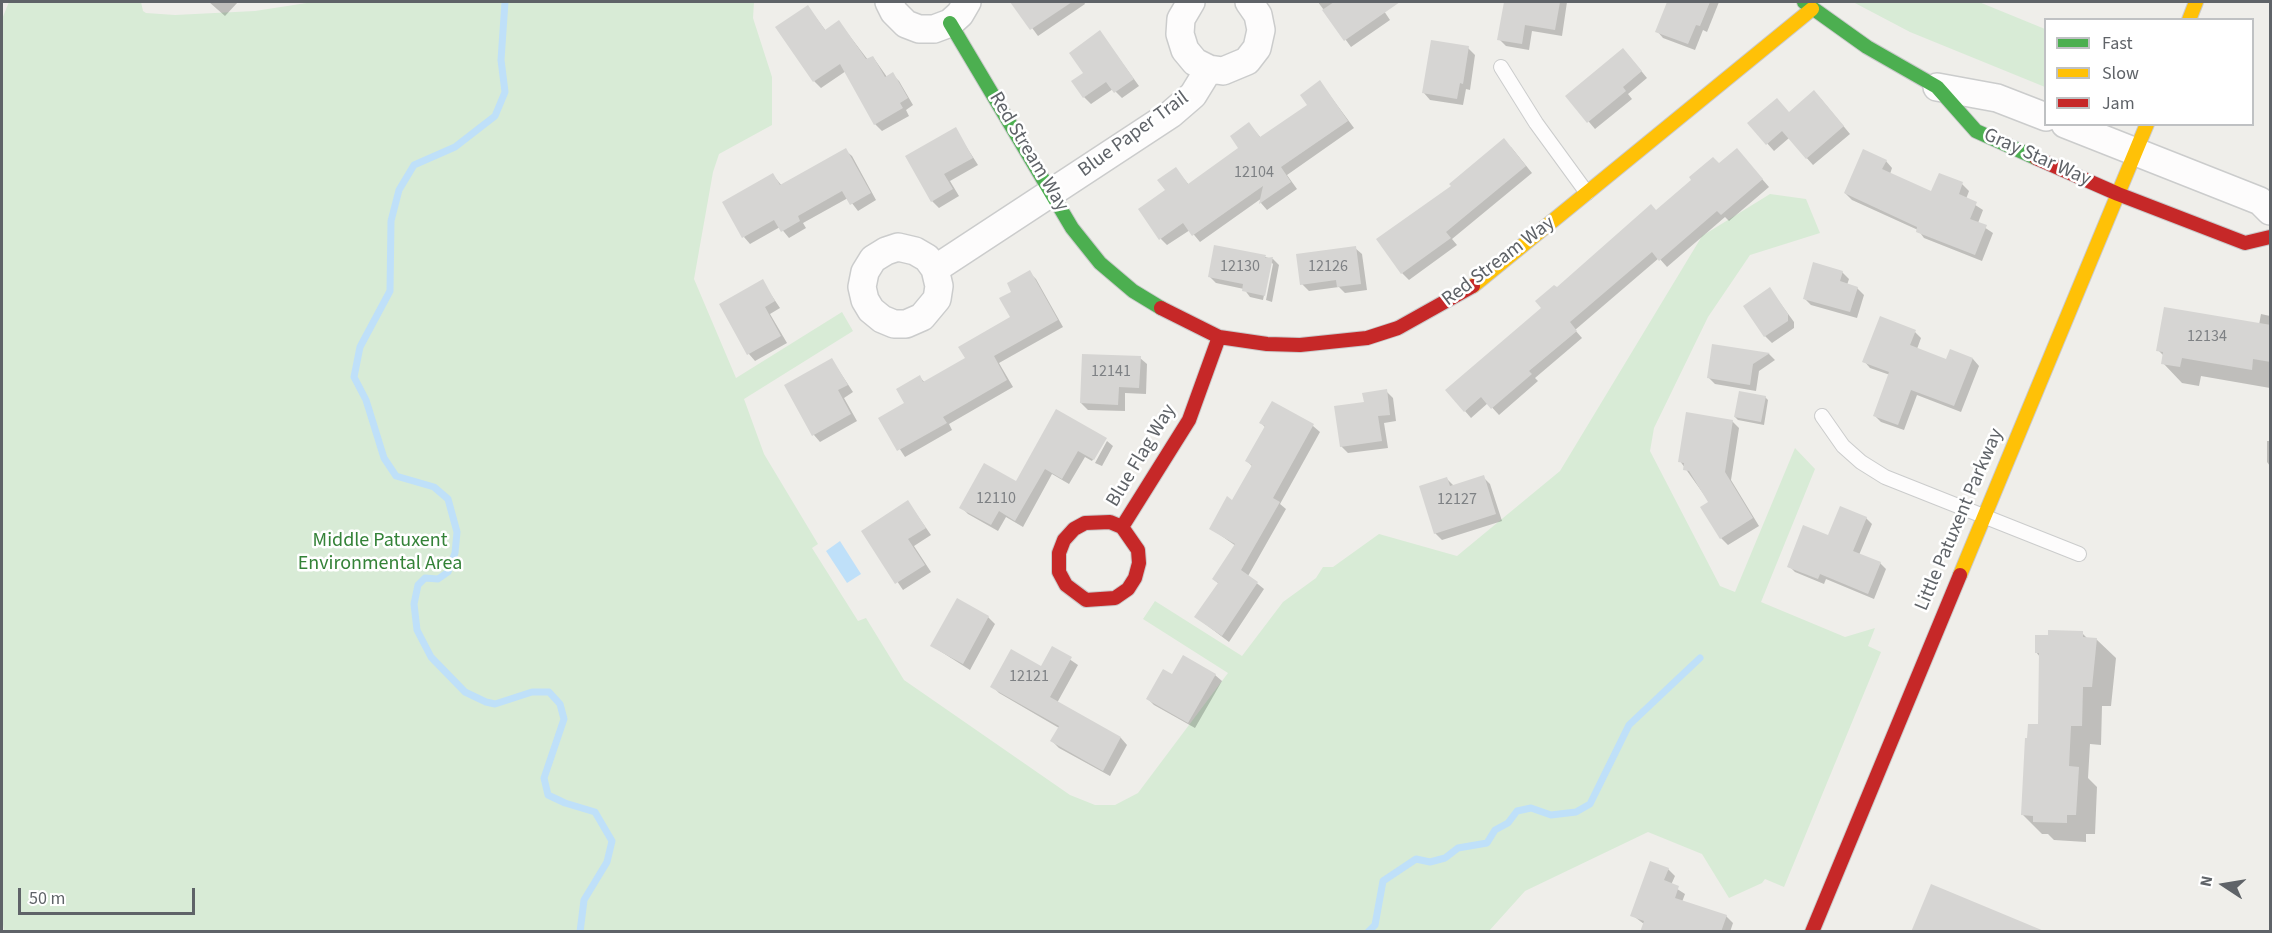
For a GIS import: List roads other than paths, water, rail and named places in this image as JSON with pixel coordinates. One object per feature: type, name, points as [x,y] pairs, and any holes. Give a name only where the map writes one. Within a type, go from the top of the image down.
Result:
[{"type":"street","points":[[890,2],[894,12],[906,24],[919,29],[934,29],[950,23],[967,2]]},
{"type":"street","name":"Blue Paper Trail","points":[[935,269],[1171,114],[1193,95],[1209,69],[1190,56],[1180,34],[1180,19],[1191,2]]},
{"type":"street","points":[[1209,69],[1223,71],[1235,68],[1247,61],[1257,48],[1261,30],[1258,15],[1249,2]]},
{"type":"street","points":[[2190,18],[2196,2]]},
{"type":"street","name":"Red Stream Way","points":[[950,23],[1072,228],[1093,254],[1133,291],[1170,314],[1219,337],[1267,344],[1300,345],[1367,338],[1398,328],[1467,291],[1587,193],[1808,5]]},
{"type":"street","name":"Gray Star Way","points":[[1808,5],[1867,47],[1937,87],[1976,130],[2118,194],[2245,243],[2271,237]]},
{"type":"street","name":"Gray Star Way","points":[[1937,87],[1997,98],[2044,116]]},
{"type":"street","points":[[2071,126],[2260,201],[2271,211]]},
{"type":"street","name":"Little Patuxent Parkway","points":[[1812,932],[1982,517],[2146,126]]},
{"type":"street","name":"Blue Flag Way","points":[[1122,527],[1174,448],[1189,420],[1219,337]]},
{"type":"street","name":"Blue Flag Way","points":[[1097,520],[1122,527],[1138,550],[1139,563],[1135,578],[1128,589],[1115,598],[1102,601],[1086,600],[1066,585],[1059,572],[1059,553],[1064,540],[1074,529],[1097,520]]},
{"type":"lane","points":[[1501,67],[1536,123],[1587,193]]},
{"type":"lane","points":[[1822,416],[1843,446],[1861,462],[1885,477],[2079,554]]},
{"type":"water","points":[[840,541],[861,574],[847,583],[826,551]]},
{"type":"waterway","points":[[505,2],[501,60],[505,92],[495,116],[455,147],[414,165],[399,190],[391,221],[390,291],[360,347],[354,377],[366,400],[384,458],[396,476],[434,487],[448,499],[457,532],[455,553],[448,572],[438,579],[425,578],[418,585],[414,604],[417,630],[431,657],[465,692],[486,702],[495,704],[532,692],[549,692],[560,704],[564,719],[544,778],[548,795],[595,812],[612,841],[607,862],[584,900],[580,932]]},
{"type":"waterway","points":[[1368,932],[1375,925],[1383,881],[1416,859],[1430,862],[1445,858],[1458,848],[1487,843],[1495,830],[1508,823],[1517,811],[1531,808],[1551,815],[1576,812],[1590,804],[1629,725],[1700,658]]},
{"type":"park label","name":"Middle Patuxent Environmental Area","points":[[380,554]]}]
